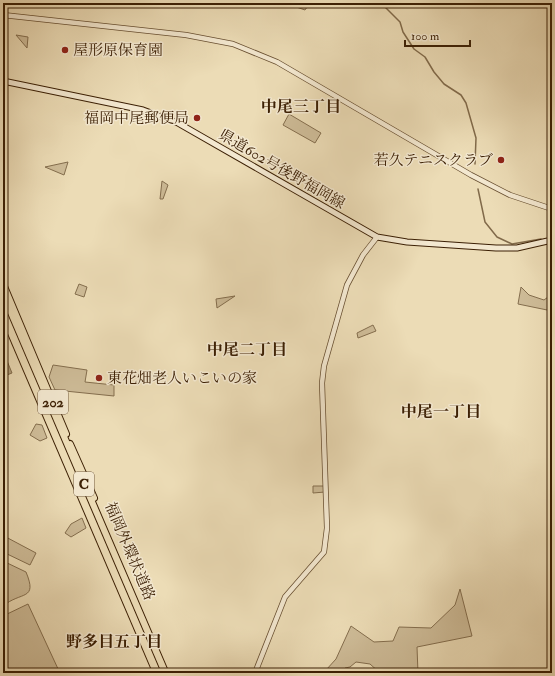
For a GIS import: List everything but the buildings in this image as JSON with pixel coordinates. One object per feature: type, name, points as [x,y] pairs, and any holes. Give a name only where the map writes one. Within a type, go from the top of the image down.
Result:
[{"type":"highway","name":"福岡外環状道路","points":[[3,284],[167,673]]},
{"type":"highway","name":"C","points":[[3,296],[148,634],[167,673]]},
{"type":"highway","name":"福岡外環状道路","points":[[3,309],[157,673]]},
{"type":"highway","name":"C","points":[[3,314],[157,673]]},
{"type":"highway","points":[[119,583],[134,628],[153,673]]},
{"type":"main road","name":"県道602号後野福岡線","points":[[3,81],[143,110],[178,123],[376,237],[407,242],[496,248],[517,248],[552,240]]},
{"type":"street","points":[[3,15],[186,34],[234,44],[277,62],[471,175],[510,195],[552,209]]},
{"type":"street","points":[[255,673],[285,597],[324,552],[327,528],[322,383],[324,366],[347,285],[363,255],[376,237]]},
{"type":"shaded area","points":[[285,3],[310,3],[305,10]]},
{"type":"shaded area","points":[[16,35],[28,37],[27,48]]},
{"type":"shaded area","points":[[289,114],[321,133],[315,143],[283,125]]},
{"type":"shaded area","points":[[68,162],[64,175],[45,167]]},
{"type":"shaded area","points":[[162,181],[168,185],[163,199],[160,199]]},
{"type":"shaded area","points":[[79,284],[87,287],[84,297],[75,294]]},
{"type":"shaded area","points":[[521,287],[529,295],[544,300],[548,297],[552,287],[552,311],[518,304]]},
{"type":"shaded area","points":[[235,296],[217,308],[216,299]]},
{"type":"shaded area","points":[[373,325],[376,331],[358,338],[357,333]]},
{"type":"shaded area","points":[[3,351],[12,373],[7,375],[3,373]]},
{"type":"shaded area","points":[[53,365],[87,370],[85,382],[114,385],[114,396],[55,390],[49,377]]},
{"type":"shaded area","points":[[36,424],[42,425],[47,438],[40,441],[30,435]]},
{"type":"shaded area","points":[[313,486],[325,486],[325,492],[313,493]]},
{"type":"shaded area","points":[[82,518],[86,528],[71,537],[65,533],[71,524]]},
{"type":"shaded area","points":[[4,536],[36,553],[30,565],[3,552]]},
{"type":"shaded area","points":[[3,561],[26,572],[30,587],[29,592],[3,606]]},
{"type":"shaded area","points":[[460,589],[472,636],[417,647],[418,673],[380,673],[370,664],[356,662],[350,667],[345,668],[344,673],[328,673],[326,670],[336,659],[351,626],[374,642],[393,641],[399,627],[431,628],[455,605]]},
{"type":"shaded area","points":[[28,604],[59,671],[53,673],[3,673],[3,616]]},
{"type":"waterway","points":[[381,3],[400,22],[403,32],[414,49],[425,57],[434,72],[444,84],[461,95],[466,103],[476,138],[475,164]]},
{"type":"waterway","points":[[478,189],[485,222],[497,237],[512,244],[541,239],[543,241]]},
{"type":"waterway","points":[[546,243],[552,249]]},
{"type":"place","name":"屋形原保育園","points":[[65,50]]},
{"type":"place","name":"福岡中尾郵便局","points":[[197,118]]},
{"type":"place","name":"若久テニスクラブ","points":[[501,160]]},
{"type":"place","name":"東花畑老人いこいの家","points":[[99,378]]},
{"type":"district","name":"中尾三丁目","points":[[301,106]]},
{"type":"district","name":"中尾二丁目","points":[[247,349]]},
{"type":"district","name":"中尾一丁目","points":[[441,411]]},
{"type":"district","name":"野多目五丁目","points":[[114,641]]}]
